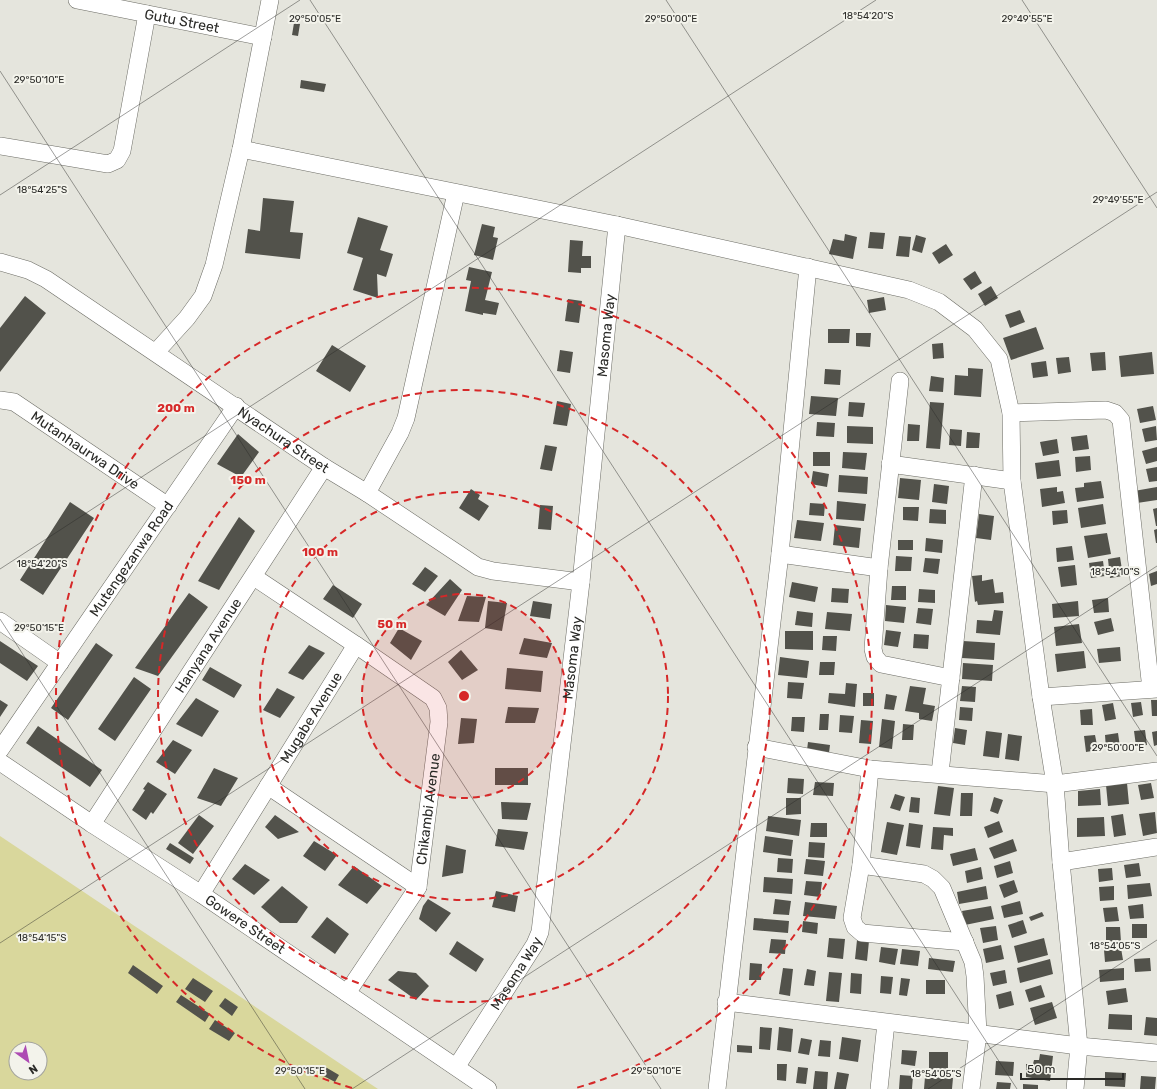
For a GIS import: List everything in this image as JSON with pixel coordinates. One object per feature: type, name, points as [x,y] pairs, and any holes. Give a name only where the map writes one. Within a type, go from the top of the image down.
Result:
[{"type":"street","name":"Gutu Street","points":[[77,0],[263,37]]},
{"type":"street","points":[[156,352],[187,318],[203,296],[214,265],[241,148],[270,0]]},
{"type":"street","points":[[0,146],[108,164],[117,160],[122,151],[147,14]]},
{"type":"street","points":[[241,148],[617,225],[808,266],[909,290],[939,302],[975,329],[999,359],[1011,413],[1012,480],[1040,697],[1055,784],[1079,1046],[1075,1089]]},
{"type":"street","points":[[367,493],[400,434],[406,418],[456,193]]},
{"type":"street","name":"Masoma Way","points":[[457,1066],[532,949],[540,932],[581,582],[617,225]]},
{"type":"street","name":"Nyachura Street","points":[[0,262],[28,270],[46,279],[236,406],[324,467],[367,493],[478,567],[493,571],[581,582]]},
{"type":"street","points":[[717,1089],[756,747],[780,554],[808,266]]},
{"type":"street","points":[[900,381],[879,568],[874,649],[875,657],[881,664],[951,678]]},
{"type":"street","name":"Mutanhaurwa Drive","points":[[0,400],[14,402],[168,506]]},
{"type":"street","name":"Mutengezanwa Road","points":[[0,750],[236,406]]},
{"type":"street","points":[[1011,413],[1106,410],[1115,413],[1121,420],[1154,689],[1040,697]]},
{"type":"street","points":[[890,464],[1012,480]]},
{"type":"street","name":"Hanyana Avenue","points":[[92,824],[254,577],[324,467]]},
{"type":"street","points":[[940,773],[974,475]]},
{"type":"street","points":[[780,554],[879,568]]},
{"type":"street","points":[[254,577],[356,645]]},
{"type":"street","points":[[0,621],[60,663]]},
{"type":"street","name":"Mugabe Avenue","points":[[201,894],[356,645]]},
{"type":"street","name":"Chikambi Avenue","points":[[347,993],[418,887],[439,722],[438,708],[433,698],[356,645]]},
{"type":"street","points":[[756,747],[870,768],[1055,784],[1157,771]]},
{"type":"street","name":"Gowere Street","points":[[0,762],[92,824],[201,894],[457,1066],[488,1089]]},
{"type":"street","points":[[870,768],[861,865],[852,918],[855,927],[862,933],[965,942]]},
{"type":"street","points":[[268,786],[418,887]]},
{"type":"street","points":[[1061,862],[1157,847]]},
{"type":"street","points":[[861,865],[924,874],[933,879],[942,888],[973,962],[978,1033],[971,1089]]},
{"type":"street","points":[[726,1002],[1079,1046],[1157,1053]]},
{"type":"street","points":[[879,1089],[886,1023]]},
{"type":"shaded area","points":[[0,836],[378,1089],[0,1089]]},
{"type":"building","points":[[294,23],[300,24],[298,36],[292,35]]},
{"type":"building","points":[[301,80],[326,84],[324,92],[300,88]]},
{"type":"building","points":[[263,198],[294,201],[290,232],[303,233],[300,259],[245,253],[248,229],[260,231]]},
{"type":"building","points":[[358,217],[388,226],[380,250],[393,254],[386,277],[377,274],[378,298],[353,290],[363,258],[347,253]]},
{"type":"building","points":[[482,224],[495,227],[493,237],[498,238],[493,260],[474,255]]},
{"type":"building","points":[[870,232],[885,233],[883,249],[868,248]]},
{"type":"building","points":[[845,234],[857,237],[853,259],[829,254],[833,239],[844,241]]},
{"type":"building","points":[[916,235],[926,238],[922,253],[912,250]]},
{"type":"building","points":[[899,236],[911,237],[909,257],[896,256]]},
{"type":"building","points":[[570,240],[583,241],[582,256],[591,256],[591,268],[581,268],[581,273],[568,272]]},
{"type":"building","points":[[946,244],[953,255],[939,264],[932,253]]},
{"type":"building","points":[[469,267],[492,272],[485,300],[499,303],[496,315],[483,313],[483,315],[465,311],[471,281],[466,280]]},
{"type":"building","points":[[975,271],[982,283],[971,290],[963,279]]},
{"type":"building","points":[[991,286],[998,298],[985,306],[978,294]]},
{"type":"building","points":[[25,296],[46,313],[0,372],[0,328]]},
{"type":"building","points":[[884,297],[886,310],[869,313],[867,300]]},
{"type":"building","points":[[568,299],[582,301],[579,323],[565,321]]},
{"type":"building","points":[[1020,310],[1025,322],[1010,328],[1005,315]]},
{"type":"building","points":[[1036,327],[1044,349],[1011,360],[1003,338]]},
{"type":"building","points":[[828,329],[850,329],[849,343],[828,343]]},
{"type":"building","points":[[856,333],[871,333],[870,347],[856,346]]},
{"type":"building","points":[[943,343],[944,358],[933,359],[932,344]]},
{"type":"building","points":[[332,345],[366,366],[350,392],[316,371]]},
{"type":"building","points":[[560,350],[573,352],[570,373],[557,371]]},
{"type":"building","points":[[1105,352],[1106,370],[1092,371],[1090,353]]},
{"type":"building","points":[[1152,352],[1154,374],[1121,377],[1119,356]]},
{"type":"building","points":[[1069,357],[1071,372],[1058,374],[1056,358]]},
{"type":"building","points":[[1046,361],[1048,376],[1033,378],[1031,363]]},
{"type":"building","points":[[968,368],[983,369],[981,397],[954,395],[955,375],[968,376]]},
{"type":"building","points":[[825,369],[841,370],[840,385],[824,384]]},
{"type":"building","points":[[931,376],[944,378],[943,392],[929,391]]},
{"type":"building","points":[[811,396],[838,398],[836,416],[809,414]]},
{"type":"building","points":[[557,401],[571,404],[567,426],[553,424]]},
{"type":"building","points":[[849,402],[865,403],[863,417],[848,416]]},
{"type":"building","points":[[930,402],[944,403],[940,449],[926,448]]},
{"type":"building","points":[[1153,406],[1156,420],[1140,423],[1137,409]]},
{"type":"building","points":[[817,422],[835,423],[834,437],[816,436]]},
{"type":"building","points":[[908,424],[920,425],[919,441],[907,441]]},
{"type":"building","points":[[847,426],[873,427],[873,444],[847,443]]},
{"type":"building","points":[[1156,426],[1157,440],[1145,442],[1142,429]]},
{"type":"building","points":[[950,429],[962,430],[961,446],[949,445]]},
{"type":"building","points":[[967,432],[980,433],[979,448],[966,448]]},
{"type":"building","points":[[238,434],[259,452],[241,477],[217,464]]},
{"type":"building","points":[[1087,435],[1089,449],[1073,451],[1071,437]]},
{"type":"building","points":[[1057,439],[1059,453],[1043,456],[1040,442]]},
{"type":"building","points":[[545,445],[557,447],[552,471],[540,469]]},
{"type":"building","points":[[1157,447],[1157,461],[1146,464],[1142,451]]},
{"type":"building","points":[[813,452],[830,452],[830,466],[813,466]]},
{"type":"building","points":[[843,452],[867,453],[865,470],[842,468]]},
{"type":"building","points":[[1090,456],[1091,470],[1076,472],[1075,457]]},
{"type":"building","points":[[1059,460],[1061,476],[1037,479],[1035,463]]},
{"type":"building","points":[[1157,467],[1157,481],[1149,482],[1146,469]]},
{"type":"building","points":[[813,471],[829,474],[827,487],[811,484]]},
{"type":"building","points":[[839,475],[868,477],[867,494],[838,492]]},
{"type":"building","points":[[900,478],[921,480],[919,500],[898,498]]},
{"type":"building","points":[[1101,481],[1104,498],[1077,502],[1075,488],[1084,487],[1084,483]]},
{"type":"building","points":[[934,484],[949,486],[947,504],[932,502]]},
{"type":"building","points":[[1057,487],[1057,492],[1063,491],[1065,503],[1042,507],[1040,489]]},
{"type":"building","points":[[1157,487],[1157,500],[1137,503],[1134,491]]},
{"type":"building","points":[[471,489],[480,495],[478,499],[489,506],[479,521],[459,508]]},
{"type":"building","points":[[837,501],[866,504],[864,521],[836,519]]},
{"type":"building","points":[[70,502],[94,518],[43,595],[20,580]]},
{"type":"building","points":[[810,503],[825,504],[824,516],[809,515]]},
{"type":"building","points":[[1103,504],[1106,524],[1081,528],[1078,508]]},
{"type":"building","points":[[540,505],[553,506],[551,530],[538,529]]},
{"type":"building","points":[[903,507],[919,507],[918,521],[903,520]]},
{"type":"building","points":[[1157,508],[1157,526],[1156,526],[1153,509]]},
{"type":"building","points":[[930,509],[946,510],[946,524],[929,523]]},
{"type":"building","points":[[1067,510],[1068,523],[1053,525],[1052,511]]},
{"type":"building","points":[[979,514],[994,516],[991,540],[976,538]]},
{"type":"building","points":[[239,517],[255,531],[219,590],[198,581]]},
{"type":"building","points":[[797,520],[824,523],[821,541],[794,538]]},
{"type":"building","points":[[835,525],[861,528],[859,548],[833,545]]},
{"type":"building","points":[[1157,529],[1157,543],[1156,543],[1154,530]]},
{"type":"building","points":[[1107,533],[1111,554],[1088,558],[1084,536]]},
{"type":"building","points":[[926,538],[943,540],[942,553],[925,551]]},
{"type":"building","points":[[898,540],[913,540],[913,550],[898,550]]},
{"type":"building","points":[[1072,546],[1074,560],[1057,562],[1056,548]]},
{"type":"building","points":[[896,556],[912,557],[911,571],[895,571]]},
{"type":"building","points":[[1120,557],[1123,576],[1110,578],[1108,559]]},
{"type":"building","points":[[925,558],[940,559],[938,574],[923,572]]},
{"type":"building","points":[[1103,561],[1105,576],[1091,578],[1089,563]]},
{"type":"building","points":[[1075,565],[1077,585],[1061,587],[1058,567]]},
{"type":"building","points":[[425,567],[438,576],[425,592],[412,584]]},
{"type":"building","points":[[1157,571],[1157,584],[1151,586],[1149,574]]},
{"type":"building","points":[[982,575],[982,581],[993,579],[995,593],[1003,592],[1004,603],[978,605],[977,601],[975,602],[972,576]]},
{"type":"building","points":[[450,579],[462,590],[445,616],[426,605]]},
{"type":"building","points":[[792,582],[818,587],[815,602],[789,597]]},
{"type":"building","points":[[333,585],[362,604],[353,618],[323,599]]},
{"type":"building","points":[[892,586],[906,586],[906,600],[891,600]]},
{"type":"building","points":[[832,588],[849,589],[848,603],[831,602]]},
{"type":"building","points":[[919,589],[935,590],[935,603],[918,602]]},
{"type":"building","points":[[189,593],[208,607],[158,676],[135,668]]},
{"type":"building","points":[[467,596],[486,597],[479,622],[458,621]]},
{"type":"building","points":[[1108,598],[1109,612],[1094,613],[1092,600]]},
{"type":"building","points":[[488,601],[507,603],[502,631],[485,628]]},
{"type":"building","points":[[533,601],[552,604],[550,619],[530,616]]},
{"type":"building","points":[[1078,601],[1079,616],[1053,618],[1052,604]]},
{"type":"building","points":[[886,605],[906,607],[904,623],[885,621]]},
{"type":"building","points":[[918,608],[933,609],[931,625],[916,623]]},
{"type":"building","points":[[994,610],[1003,611],[1000,635],[976,633],[977,620],[992,621]]},
{"type":"building","points":[[797,611],[813,613],[812,627],[795,625]]},
{"type":"building","points":[[827,612],[852,614],[850,631],[825,629]]},
{"type":"building","points":[[1111,618],[1114,631],[1098,635],[1094,622]]},
{"type":"building","points":[[1079,624],[1082,643],[1056,646],[1054,627]]},
{"type":"building","points":[[399,628],[422,641],[411,660],[390,643]]},
{"type":"building","points":[[886,630],[901,632],[898,647],[884,645]]},
{"type":"building","points":[[785,631],[813,631],[813,650],[785,649]]},
{"type":"building","points":[[914,634],[929,635],[928,649],[913,648]]},
{"type":"building","points":[[823,636],[837,636],[836,651],[822,650]]},
{"type":"building","points":[[524,638],[552,643],[547,658],[519,654]]},
{"type":"building","points":[[0,641],[38,666],[27,681],[0,663]]},
{"type":"building","points":[[963,641],[995,643],[994,660],[962,658]]},
{"type":"building","points":[[96,643],[113,655],[68,720],[51,708]]},
{"type":"building","points":[[309,645],[325,653],[303,680],[288,673]]},
{"type":"building","points":[[1120,647],[1121,661],[1099,663],[1097,649]]},
{"type":"building","points":[[461,650],[478,670],[462,680],[448,662]]},
{"type":"building","points":[[1084,651],[1086,668],[1057,672],[1055,654]]},
{"type":"building","points":[[780,657],[809,661],[807,678],[778,675]]},
{"type":"building","points":[[820,662],[835,662],[834,675],[819,675]]},
{"type":"building","points":[[963,663],[993,665],[992,681],[962,679]]},
{"type":"building","points":[[210,667],[242,685],[234,698],[202,680]]},
{"type":"building","points":[[507,668],[543,671],[541,692],[505,689]]},
{"type":"building","points":[[134,677],[151,689],[115,741],[98,729]]},
{"type":"building","points":[[788,682],[804,683],[802,699],[787,698]]},
{"type":"building","points":[[846,683],[857,684],[855,707],[828,703],[829,693],[845,694]]},
{"type":"building","points":[[910,686],[926,688],[923,704],[935,706],[932,721],[919,719],[919,713],[905,711]]},
{"type":"building","points":[[962,686],[976,687],[975,702],[960,701]]},
{"type":"building","points":[[277,688],[295,697],[280,718],[263,710]]},
{"type":"building","points":[[863,693],[874,693],[874,706],[863,706]]},
{"type":"building","points":[[886,694],[897,696],[894,710],[884,709]]},
{"type":"building","points":[[196,698],[219,711],[202,737],[176,724]]},
{"type":"building","points":[[0,700],[8,705],[0,717]]},
{"type":"building","points":[[1151,700],[1157,700],[1157,716],[1152,716]]},
{"type":"building","points":[[1141,702],[1143,715],[1133,717],[1131,703]]},
{"type":"building","points":[[1113,703],[1116,719],[1105,721],[1102,705]]},
{"type":"building","points":[[508,707],[539,708],[535,723],[505,723]]},
{"type":"building","points":[[960,707],[973,708],[972,721],[959,720]]},
{"type":"building","points":[[1092,709],[1093,725],[1081,725],[1080,710]]},
{"type":"building","points":[[820,714],[829,714],[828,730],[819,730]]},
{"type":"building","points":[[840,715],[854,716],[852,733],[839,732]]},
{"type":"building","points":[[792,717],[805,717],[804,732],[791,731]]},
{"type":"building","points":[[461,718],[477,719],[474,743],[458,744]]},
{"type":"building","points":[[882,719],[895,721],[892,749],[879,747]]},
{"type":"building","points":[[861,720],[873,721],[871,744],[859,743]]},
{"type":"building","points":[[903,724],[914,725],[913,740],[902,740]]},
{"type":"building","points":[[38,726],[102,770],[90,787],[26,743]]},
{"type":"building","points":[[955,728],[967,730],[965,745],[953,743]]},
{"type":"building","points":[[1145,730],[1147,745],[1136,746],[1134,731]]},
{"type":"building","points":[[986,731],[1002,733],[999,758],[983,756]]},
{"type":"building","points":[[1157,731],[1157,745],[1154,746],[1152,732]]},
{"type":"building","points":[[1118,733],[1120,747],[1106,749],[1105,735]]},
{"type":"building","points":[[1008,734],[1022,736],[1019,761],[1005,759]]},
{"type":"building","points":[[1095,735],[1098,750],[1086,752],[1084,736]]},
{"type":"building","points":[[173,740],[192,750],[175,774],[156,762]]},
{"type":"building","points":[[808,742],[830,745],[829,753],[807,750]]},
{"type":"building","points":[[214,768],[238,778],[221,806],[197,798]]},
{"type":"building","points":[[495,768],[528,768],[528,785],[495,785]]},
{"type":"building","points":[[788,778],[804,779],[803,794],[787,793]]},
{"type":"building","points":[[148,782],[167,794],[153,814],[151,812],[146,820],[132,810],[145,790],[143,789]]},
{"type":"building","points":[[815,782],[834,783],[833,796],[813,795]]},
{"type":"building","points":[[1127,783],[1129,804],[1108,806],[1106,785]]},
{"type":"building","points":[[1151,783],[1154,798],[1141,800],[1138,785]]},
{"type":"building","points":[[938,786],[954,788],[950,816],[934,814]]},
{"type":"building","points":[[1100,789],[1101,805],[1078,806],[1078,791]]},
{"type":"building","points":[[961,793],[973,793],[972,816],[960,816]]},
{"type":"building","points":[[895,794],[905,797],[900,811],[890,808]]},
{"type":"building","points":[[911,797],[920,798],[919,813],[909,812]]},
{"type":"building","points":[[994,797],[1003,800],[998,814],[990,811]]},
{"type":"building","points":[[786,798],[801,798],[801,814],[786,815]]},
{"type":"building","points":[[501,802],[531,803],[527,820],[502,819]]},
{"type":"building","points":[[1155,812],[1157,833],[1143,836],[1139,814]]},
{"type":"building","points":[[1123,814],[1126,835],[1114,837],[1111,816]]},
{"type":"building","points":[[199,815],[214,826],[193,854],[178,843]]},
{"type":"building","points":[[275,815],[299,832],[278,839],[265,827]]},
{"type":"building","points":[[768,816],[801,820],[799,836],[766,831]]},
{"type":"building","points":[[1104,817],[1105,836],[1077,837],[1077,818]]},
{"type":"building","points":[[999,821],[1003,832],[988,838],[984,827]]},
{"type":"building","points":[[887,822],[904,825],[897,855],[881,852]]},
{"type":"building","points":[[811,823],[827,823],[827,837],[810,837]]},
{"type":"building","points":[[909,823],[923,825],[920,848],[906,846]]},
{"type":"building","points":[[933,827],[953,828],[953,836],[944,835],[943,850],[931,849]]},
{"type":"building","points":[[498,829],[528,832],[524,850],[495,846]]},
{"type":"building","points":[[765,836],[793,840],[791,856],[763,852]]},
{"type":"building","points":[[1013,839],[1017,851],[994,859],[989,848]]},
{"type":"building","points":[[314,841],[337,855],[325,871],[303,856]]},
{"type":"building","points":[[809,842],[825,843],[824,858],[808,857]]},
{"type":"building","points":[[170,843],[194,858],[190,864],[166,849]]},
{"type":"building","points":[[446,845],[466,850],[463,873],[442,877]]},
{"type":"building","points":[[975,848],[978,860],[953,866],[950,854]]},
{"type":"building","points":[[778,858],[793,859],[792,873],[777,872]]},
{"type":"building","points":[[806,859],[825,861],[823,876],[804,874]]},
{"type":"building","points":[[1010,861],[1013,873],[997,878],[994,866]]},
{"type":"building","points":[[1139,863],[1141,876],[1126,878],[1124,865]]},
{"type":"building","points":[[245,864],[270,880],[254,895],[232,879]]},
{"type":"building","points":[[354,866],[382,886],[367,904],[338,885]]},
{"type":"building","points":[[981,867],[983,879],[967,883],[965,871]]},
{"type":"building","points":[[1112,868],[1113,880],[1099,882],[1098,869]]},
{"type":"building","points":[[764,877],[793,879],[792,894],[763,892]]},
{"type":"building","points":[[1014,880],[1018,892],[1004,898],[999,885]]},
{"type":"building","points":[[806,881],[822,882],[820,897],[804,895]]},
{"type":"building","points":[[1150,883],[1152,896],[1128,899],[1127,885]]},
{"type":"building","points":[[282,886],[308,907],[297,923],[280,923],[261,907]]},
{"type":"building","points":[[986,886],[988,899],[959,904],[957,892]]},
{"type":"building","points":[[1114,886],[1114,900],[1100,901],[1099,887]]},
{"type":"building","points":[[496,891],[518,896],[515,912],[492,907]]},
{"type":"building","points":[[428,899],[451,913],[436,932],[419,919],[423,906]]},
{"type":"building","points":[[775,899],[791,901],[789,915],[773,914]]},
{"type":"building","points":[[1020,901],[1023,914],[1004,918],[1001,906]]},
{"type":"building","points":[[805,902],[837,906],[835,919],[803,916]]},
{"type":"building","points":[[1143,904],[1144,918],[1130,919],[1128,906]]},
{"type":"building","points":[[991,906],[994,919],[965,925],[962,911]]},
{"type":"building","points":[[1117,907],[1119,921],[1105,922],[1103,908]]},
{"type":"building","points":[[1042,912],[1044,916],[1031,921],[1029,917]]},
{"type":"building","points":[[327,917],[349,934],[335,954],[311,937]]},
{"type":"building","points":[[754,918],[789,921],[788,933],[753,930]]},
{"type":"building","points":[[1023,920],[1027,933],[1012,938],[1008,925]]},
{"type":"building","points":[[803,921],[818,923],[817,934],[802,932]]},
{"type":"building","points":[[1132,924],[1147,924],[1147,938],[1132,938]]},
{"type":"building","points":[[996,926],[998,940],[983,943],[980,928]]},
{"type":"building","points":[[1106,927],[1120,927],[1121,942],[1106,942]]},
{"type":"building","points":[[829,938],[845,939],[843,959],[827,957]]},
{"type":"building","points":[[1044,938],[1048,955],[1018,963],[1014,946]]},
{"type":"building","points":[[771,939],[786,940],[785,954],[769,953]]},
{"type":"building","points":[[857,940],[869,941],[867,961],[855,959]]},
{"type":"building","points":[[457,941],[484,959],[476,972],[449,954]]},
{"type":"building","points":[[1001,945],[1004,959],[986,963],[983,949]]},
{"type":"building","points":[[881,947],[898,949],[895,965],[879,962]]},
{"type":"building","points":[[1121,948],[1123,960],[1105,962],[1104,950]]},
{"type":"building","points":[[902,949],[920,951],[918,966],[900,964]]},
{"type":"building","points":[[929,958],[955,961],[953,972],[928,969]]},
{"type":"building","points":[[1150,958],[1151,971],[1135,972],[1134,959]]},
{"type":"building","points":[[1050,959],[1053,974],[1020,983],[1017,968]]},
{"type":"building","points":[[750,963],[762,964],[761,980],[749,980]]},
{"type":"building","points":[[133,965],[163,986],[157,994],[128,973]]},
{"type":"building","points":[[783,968],[793,969],[790,996],[779,994]]},
{"type":"building","points":[[1124,968],[1124,980],[1100,982],[1099,970]]},
{"type":"building","points":[[807,969],[816,971],[814,986],[804,985]]},
{"type":"building","points":[[1005,970],[1007,983],[993,986],[990,973]]},
{"type":"building","points":[[398,971],[416,973],[429,986],[416,1000],[388,980]]},
{"type":"building","points":[[829,972],[842,973],[839,1002],[826,1001]]},
{"type":"building","points":[[851,973],[862,974],[861,994],[850,993]]},
{"type":"building","points":[[881,976],[893,977],[891,994],[880,993]]},
{"type":"building","points":[[193,978],[213,991],[205,1002],[185,989]]},
{"type":"building","points":[[901,978],[910,979],[907,996],[899,995]]},
{"type":"building","points":[[926,980],[945,980],[945,994],[926,994]]},
{"type":"building","points":[[1041,985],[1045,997],[1029,1002],[1025,990]]},
{"type":"building","points":[[1126,988],[1128,1002],[1108,1005],[1106,991]]},
{"type":"building","points":[[1011,991],[1014,1005],[999,1009],[996,995]]},
{"type":"building","points":[[181,995],[210,1014],[205,1022],[176,1002]]},
{"type":"building","points":[[225,998],[238,1007],[232,1016],[219,1006]]},
{"type":"building","points":[[1052,1002],[1057,1018],[1035,1025],[1030,1008]]},
{"type":"building","points":[[1109,1014],[1132,1015],[1132,1030],[1108,1029]]},
{"type":"building","points":[[1146,1017],[1157,1018],[1157,1036],[1144,1035]]},
{"type":"building","points":[[215,1020],[235,1033],[229,1041],[209,1029]]},
{"type":"building","points":[[760,1027],[772,1028],[770,1050],[759,1049]]},
{"type":"building","points":[[779,1027],[793,1029],[791,1052],[777,1050]]},
{"type":"building","points":[[842,1037],[861,1040],[858,1062],[839,1059]]},
{"type":"building","points":[[801,1038],[812,1040],[809,1055],[798,1053]]},
{"type":"building","points":[[820,1040],[831,1041],[830,1057],[818,1056]]},
{"type":"building","points":[[737,1045],[752,1046],[752,1053],[737,1052]]},
{"type":"building","points":[[902,1050],[917,1051],[915,1066],[901,1064]]},
{"type":"building","points":[[929,1052],[948,1052],[948,1070],[929,1070]]},
{"type":"building","points":[[1040,1054],[1053,1056],[1050,1081],[1026,1077],[1026,1064],[1033,1064],[1034,1060],[1039,1060]]},
{"type":"building","points":[[996,1061],[1014,1062],[1013,1076],[995,1075]]},
{"type":"building","points":[[777,1064],[787,1064],[786,1081],[777,1080]]},
{"type":"building","points":[[322,1065],[339,1075],[335,1082],[318,1073]]},
{"type":"building","points":[[798,1067],[808,1068],[806,1084],[796,1083]]},
{"type":"building","points":[[815,1071],[828,1072],[827,1089],[813,1089]]},
{"type":"building","points":[[837,1072],[849,1074],[846,1089],[834,1089]]},
{"type":"building","points":[[1105,1072],[1126,1073],[1125,1087],[1105,1086]]},
{"type":"building","points":[[900,1075],[913,1076],[912,1089],[899,1089]]},
{"type":"building","points":[[1141,1076],[1156,1077],[1155,1089],[1140,1089]]},
{"type":"building","points":[[925,1077],[953,1078],[952,1089],[924,1089]]},
{"type":"building","points":[[997,1082],[1011,1083],[1010,1089],[996,1089]]},
{"type":"building","points":[[1023,1084],[1038,1085],[1038,1089],[1023,1089]]}]
